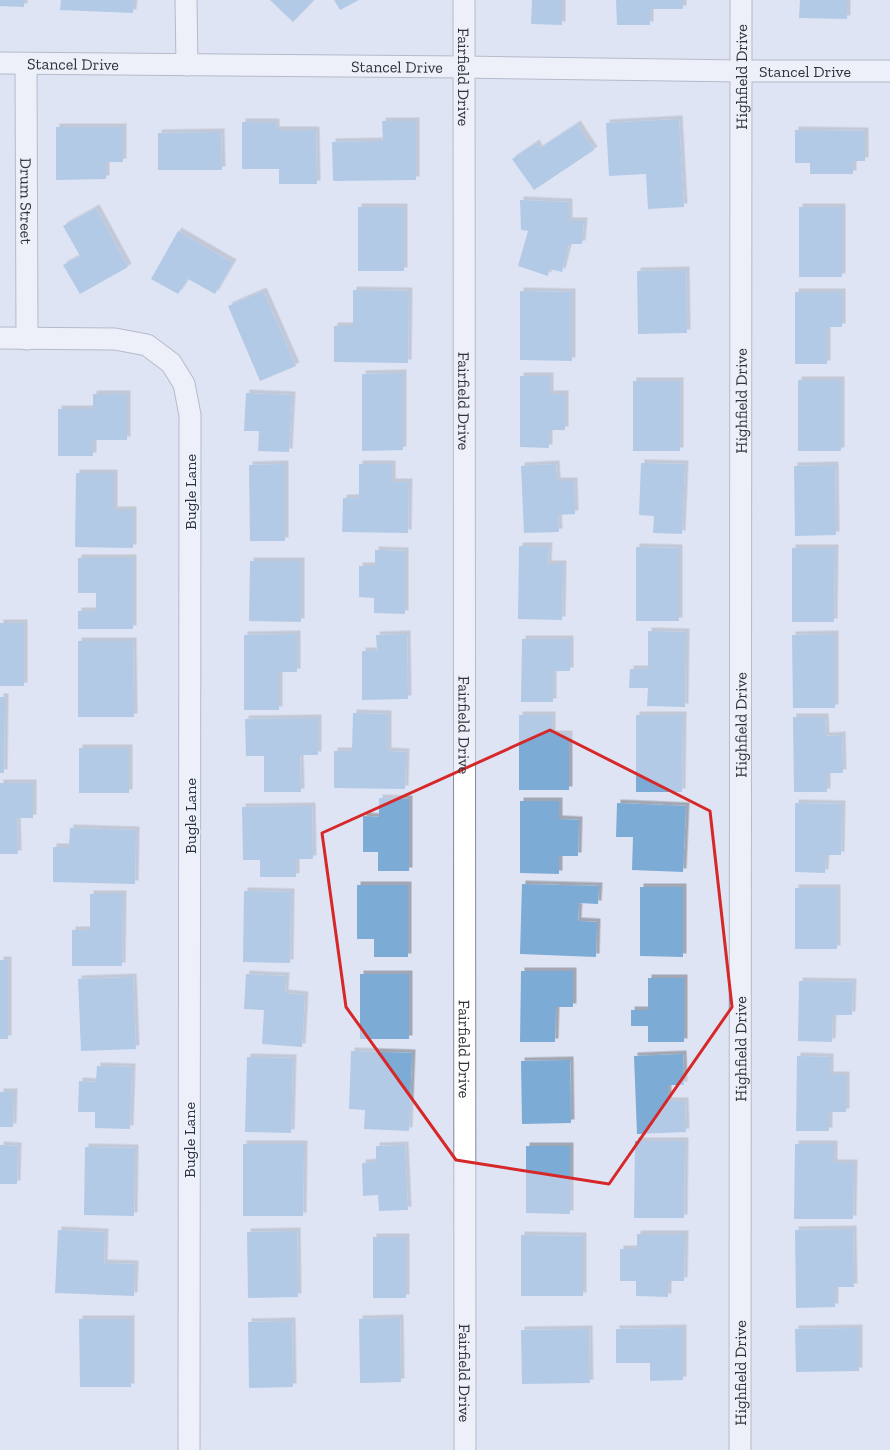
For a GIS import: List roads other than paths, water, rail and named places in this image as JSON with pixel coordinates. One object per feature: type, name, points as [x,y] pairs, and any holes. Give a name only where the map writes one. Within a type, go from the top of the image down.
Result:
[{"type":"street","points":[[186,0],[186,65]]},
{"type":"street","name":"Fairfield Drive","points":[[464,0],[465,1450]]},
{"type":"street","name":"Highfield Drive","points":[[740,1450],[741,0]]},
{"type":"street","name":"Stancel Drive","points":[[0,63],[741,71],[890,71]]},
{"type":"street","name":"Drum Street","points":[[26,64],[27,339]]},
{"type":"street","name":"Bugle Lane","points":[[0,338],[115,339],[147,345],[171,363],[184,384],[190,415],[189,1450]]}]
